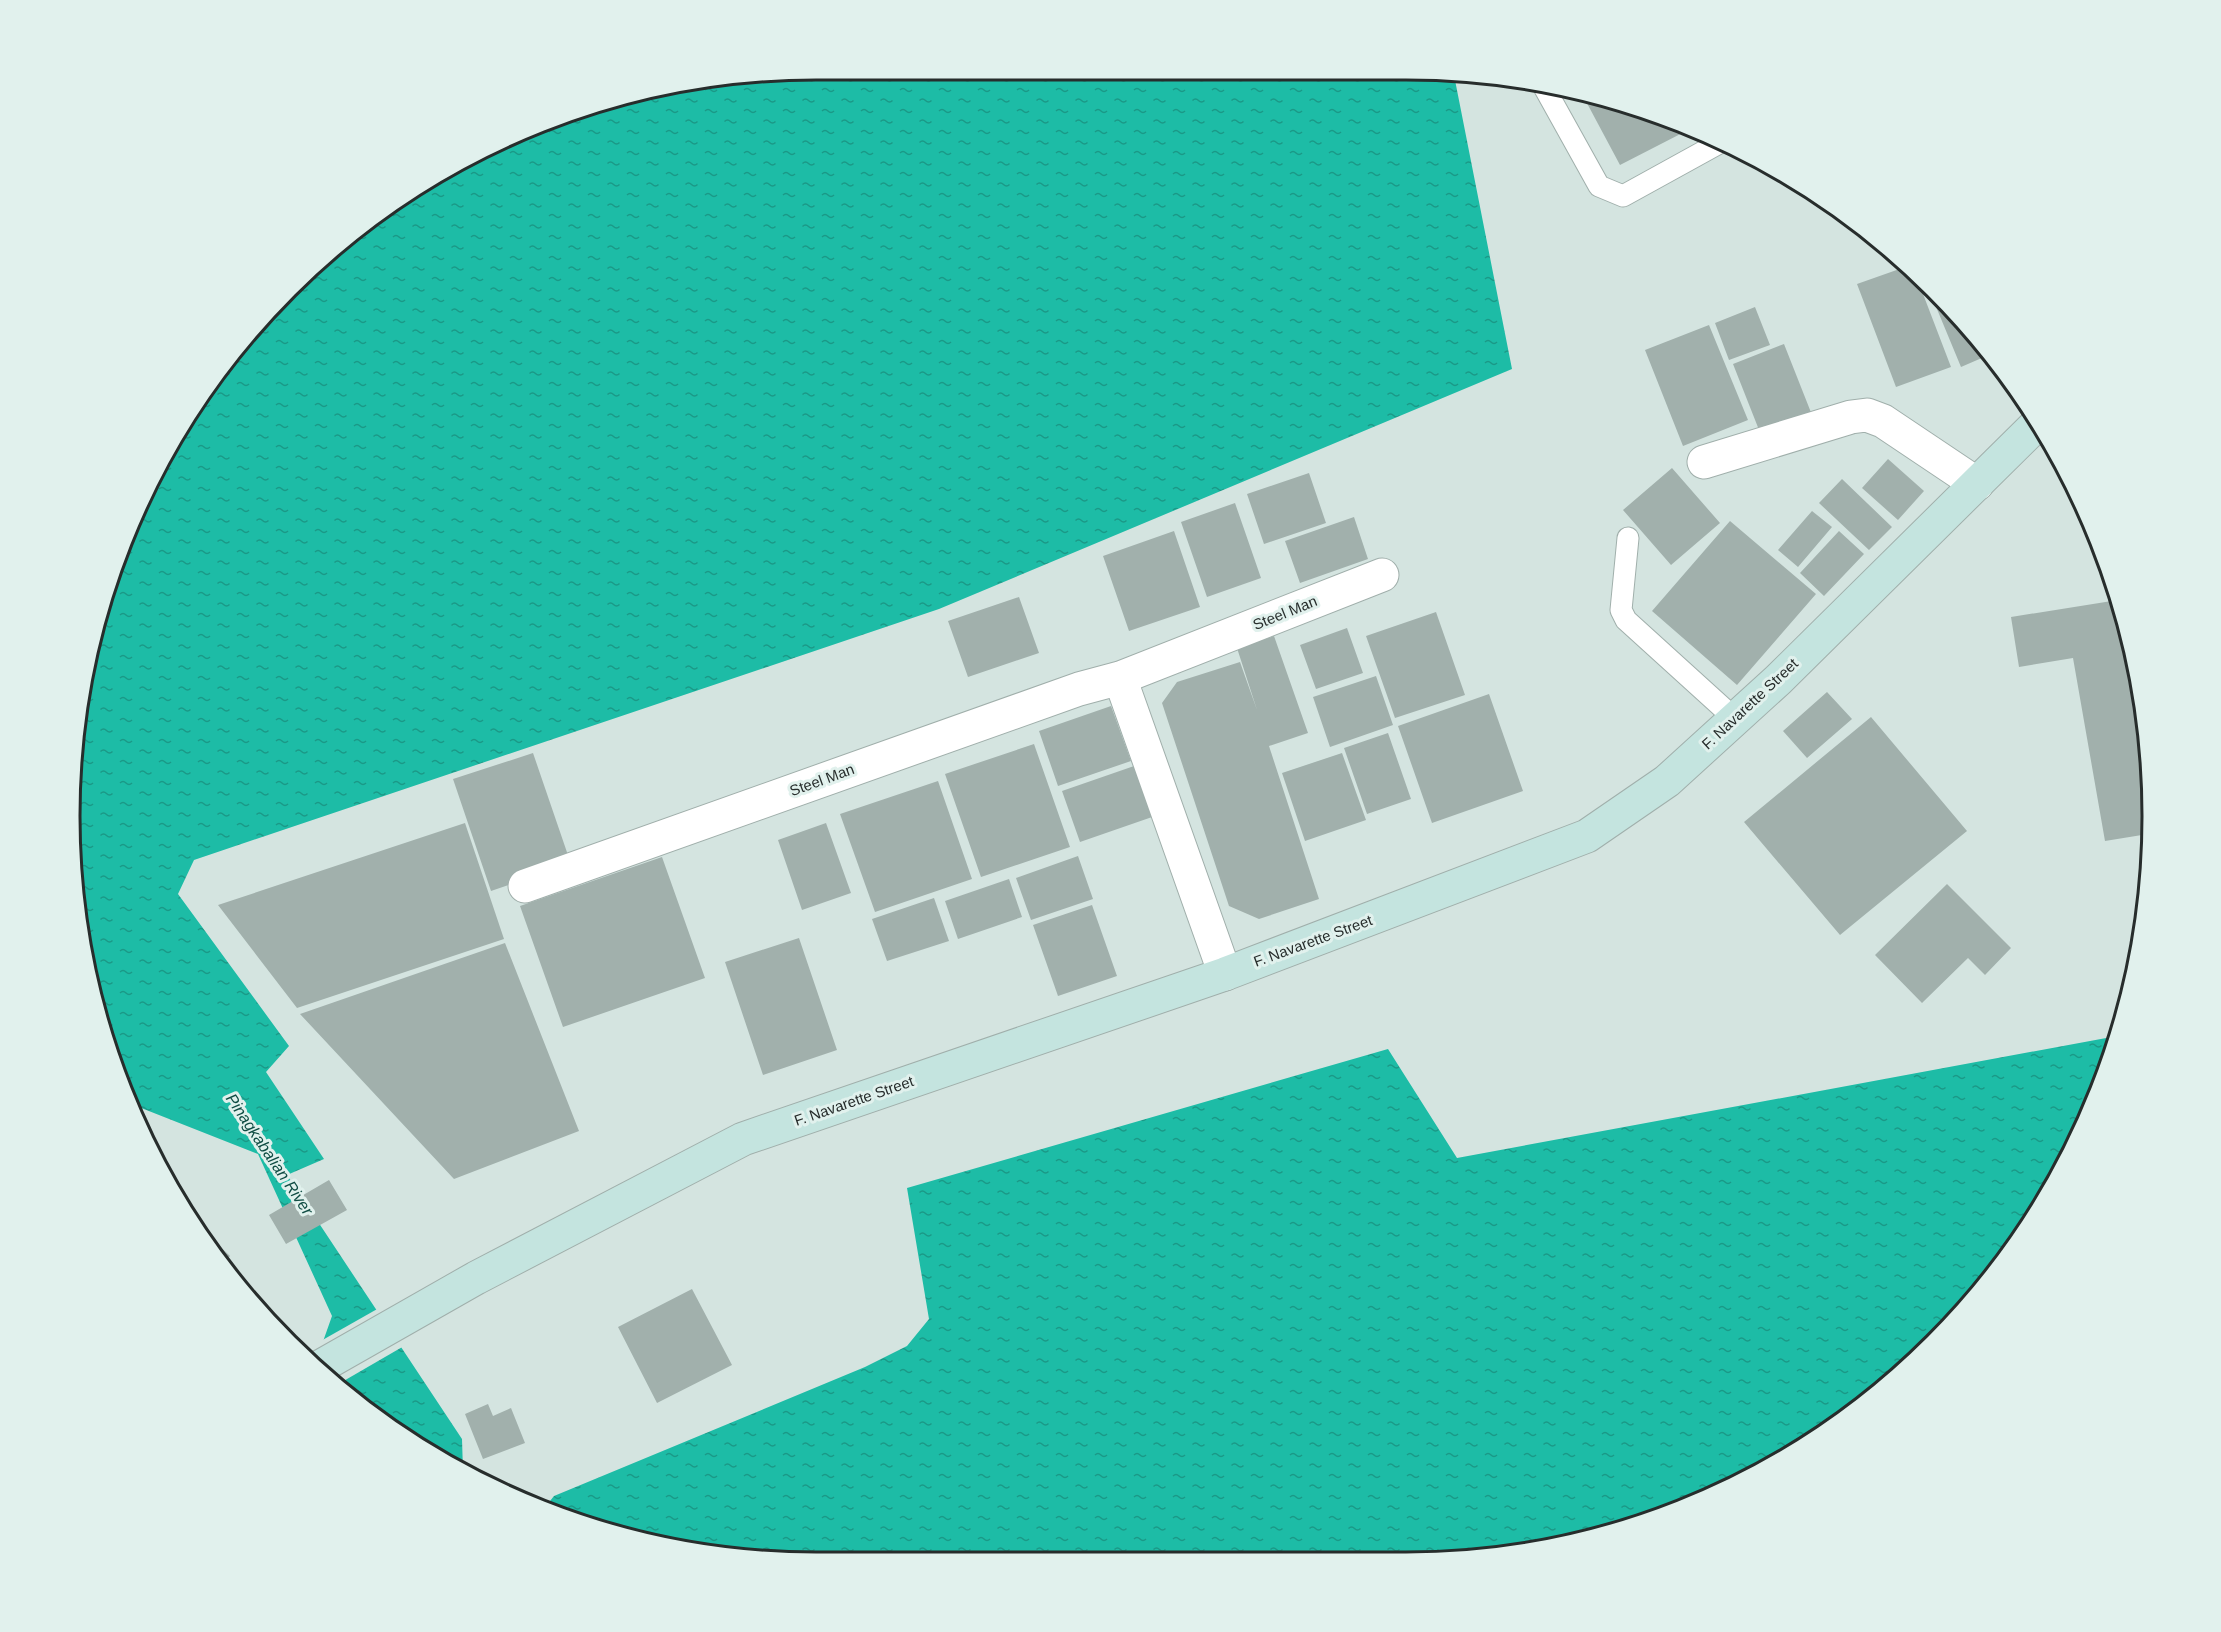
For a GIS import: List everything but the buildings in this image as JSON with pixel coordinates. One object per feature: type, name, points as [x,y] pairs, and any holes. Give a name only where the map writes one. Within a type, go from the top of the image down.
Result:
[{"type":"main road","name":"F. Navarette Street","points":[[324,1364],[476,1278],[743,1138],[1225,974],[1587,836],[1667,781],[1778,680],[2031,430]]},
{"type":"street","points":[[1704,462],[1851,417],[1867,415],[1883,421],[1977,484]]},
{"type":"street","name":"Steel Man","points":[[525,886],[1068,693],[1120,678],[1382,575]]},
{"type":"street","points":[[1120,678],[1225,974]]},
{"type":"lane","points":[[1548,94],[1599,186],[1623,196],[1712,147]]},
{"type":"lane","points":[[1628,538],[1621,610],[1626,620],[1734,718]]},
{"type":"water","name":"Pinagkabalian River","points":[[816,80],[1455,81],[1512,369],[939,609],[194,860],[178,894],[289,1046],[266,1072],[324,1159],[287,1175],[462,1439],[463,1462],[407,1428],[368,1400],[317,1358],[332,1316],[258,1154],[140,1108],[119,1053],[94,960],[81,864],[81,768],[94,672],[105,625],[119,579],[155,490],[178,448],[232,368],[262,330],[330,262],[407,204],[490,155],[579,119],[625,105],[720,86],[768,81]]},
{"type":"water","points":[[2107,1038],[2066,1142],[2043,1184],[1989,1264],[1959,1302],[1926,1337],[1891,1370],[1853,1400],[1773,1454],[1731,1477],[1687,1496],[1596,1527],[1549,1538],[1453,1551],[768,1551],[672,1538],[625,1527],[549,1502],[554,1496],[865,1367],[907,1346],[929,1319],[907,1188],[1388,1049],[1457,1158]]},
{"type":"pier","points":[[379,1308],[404,1346],[344,1381],[315,1356],[319,1342]]}]
